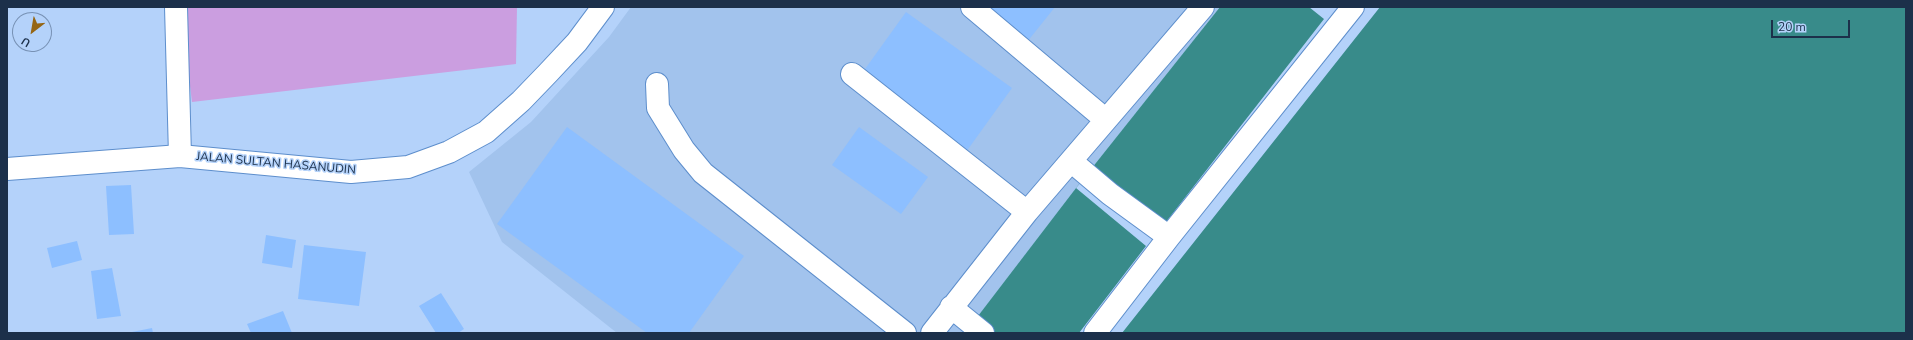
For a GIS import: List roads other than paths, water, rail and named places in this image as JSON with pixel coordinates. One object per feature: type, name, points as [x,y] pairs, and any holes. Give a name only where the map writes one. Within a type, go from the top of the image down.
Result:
[{"type":"main road","points":[[176,7],[180,156]]},
{"type":"main road","name":"JALAN SULTAN HASANUDIN","points":[[7,169],[180,156],[351,172],[408,167],[449,152],[486,132],[521,101],[548,74],[577,42],[603,7]]},
{"type":"main road","points":[[972,7],[1106,120]]},
{"type":"main road","points":[[932,333],[1027,212],[1203,7]]},
{"type":"main road","points":[[1095,333],[1343,11]]},
{"type":"main road","points":[[852,74],[1027,212]]},
{"type":"main road","points":[[657,84],[658,108],[684,150],[703,173],[905,333]]},
{"type":"main road","points":[[1071,161],[1110,194],[1169,237]]},
{"type":"main road","points":[[951,307],[983,333]]}]
